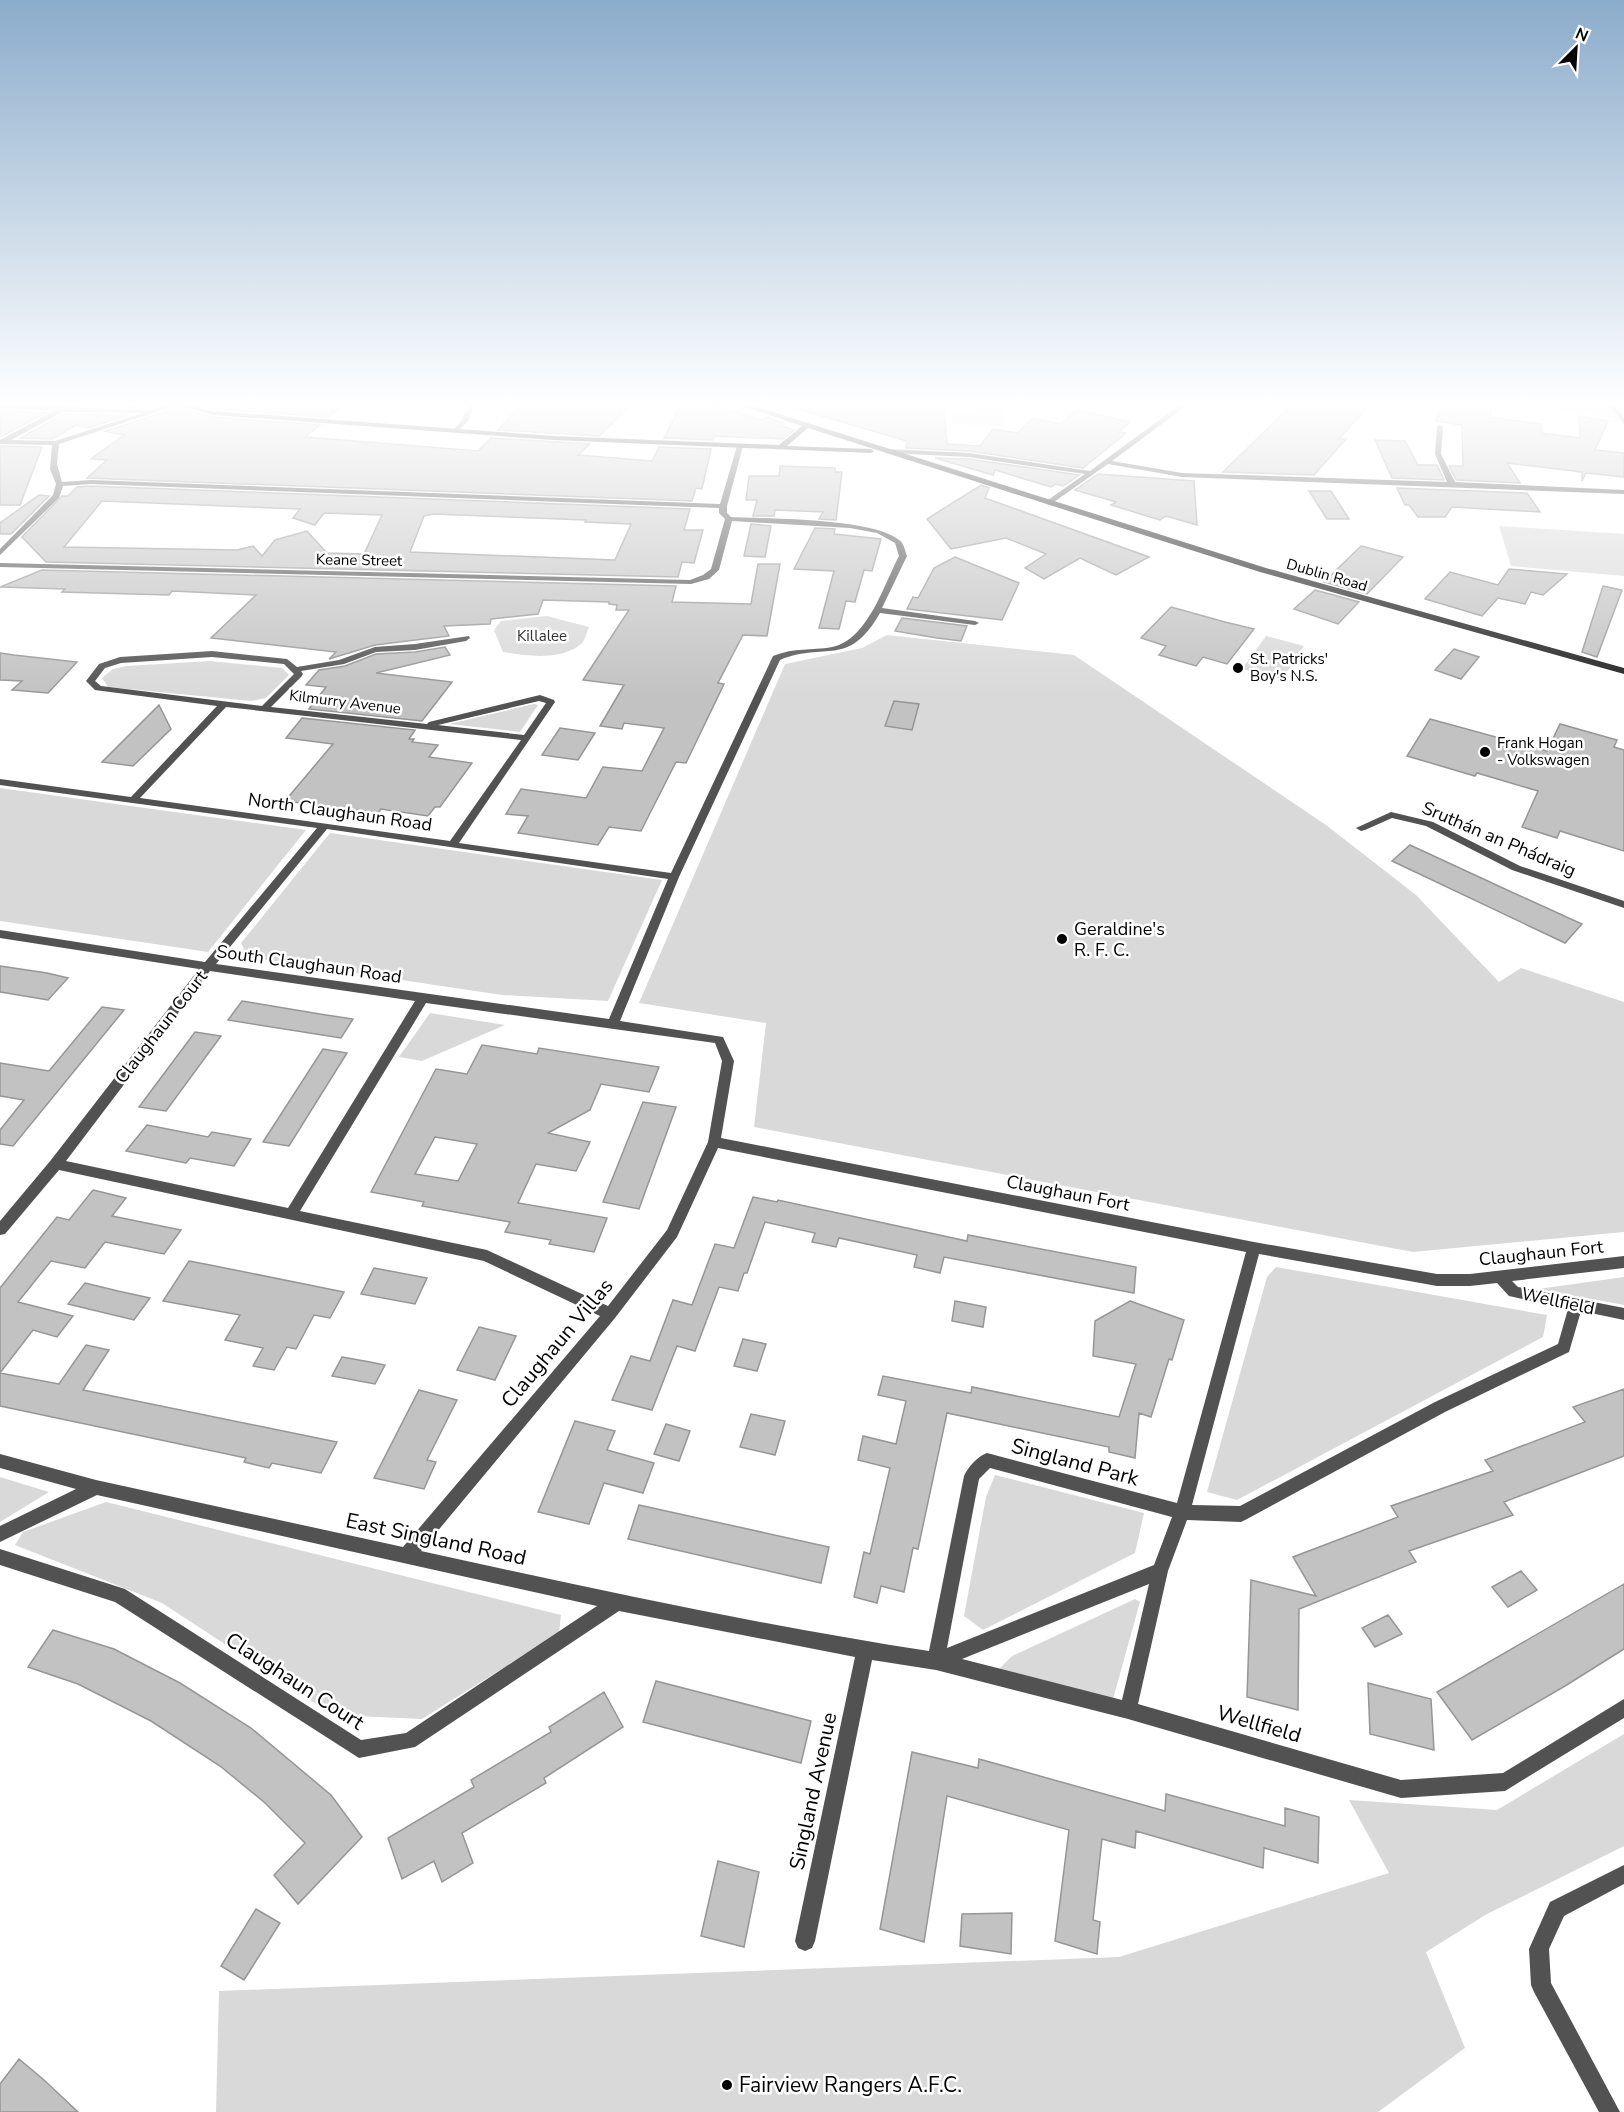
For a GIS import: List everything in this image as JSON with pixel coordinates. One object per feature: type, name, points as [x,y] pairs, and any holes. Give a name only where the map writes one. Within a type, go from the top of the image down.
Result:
[{"type":"main road","name":"Dublin Road","points":[[1042,500],[1285,576],[1624,671]]},
{"type":"street","points":[[0,553],[52,500]]},
{"type":"street","points":[[553,500],[723,506]]},
{"type":"street","points":[[714,1142],[728,1061],[719,1040],[614,1022],[674,877],[776,658],[796,651],[840,647],[861,633],[878,610],[891,576],[903,556],[898,542],[879,531],[850,526],[729,519],[723,513],[725,500]]},
{"type":"street","points":[[1050,502],[1053,500]]},
{"type":"street","name":"Keane Street","points":[[0,565],[691,582],[715,570],[729,519]]},
{"type":"street","points":[[878,610],[975,623]]},
{"type":"street","points":[[295,670],[341,662],[375,650],[415,647],[465,638]]},
{"type":"street","name":"Kilmurry Avenue","points":[[265,708],[299,674],[287,662],[212,654],[120,660],[102,666],[90,681],[98,688],[224,704],[527,738]]},
{"type":"street","name":"Kilmurry Avenue","points":[[422,726],[540,698],[551,702],[453,844]]},
{"type":"street","points":[[132,801],[224,704]]},
{"type":"street","name":"North Claughaun Road","points":[[0,782],[453,844],[674,877]]},
{"type":"street","name":"Sruthán an Phádraig","points":[[1361,828],[1391,815],[1429,824],[1516,868],[1624,905]]},
{"type":"street","name":"Claughaun Court","points":[[0,1230],[56,1164],[207,967],[324,826]]},
{"type":"street","name":"South Claughaun Road","points":[[0,934],[423,998],[614,1022]]},
{"type":"street","points":[[291,1214],[423,998]]},
{"type":"street","name":"Claughaun Fort","points":[[714,1142],[1254,1248],[1437,1280],[1499,1276],[1624,1262]]},
{"type":"street","name":"Claughaun Villas","points":[[407,1555],[610,1314],[672,1233],[714,1142]]},
{"type":"street","points":[[56,1164],[487,1256],[610,1314]]},
{"type":"street","points":[[1128,1710],[1160,1570],[1182,1512],[1254,1248]]},
{"type":"street","name":"Wellfield","points":[[1499,1276],[1514,1293],[1624,1314]]},
{"type":"street","points":[[1182,1512],[1240,1514],[1440,1407],[1564,1348],[1576,1305]]},
{"type":"street","name":"Singland Park","points":[[936,1661],[972,1476],[987,1460],[1182,1512]]},
{"type":"street","name":"East Singland Road","points":[[0,1461],[96,1487],[617,1602],[865,1650]]},
{"type":"street","points":[[0,1534],[96,1487]]},
{"type":"street","name":"Claughaun Court","points":[[0,1557],[119,1595],[359,1749],[409,1741],[617,1602]]},
{"type":"street","points":[[936,1661],[1160,1570]]},
{"type":"street","name":"Wellfield","points":[[865,1650],[936,1661],[1128,1710],[1401,1789],[1506,1782],[1624,1708]]},
{"type":"street","name":"Singland Avenue","points":[[805,1941],[865,1650]]},
{"type":"street","points":[[1610,2112],[1541,1985],[1539,1949],[1557,1909],[1624,1874]]},
{"type":"green space","points":[[1499,526],[1624,534],[1624,576],[1511,566]]},
{"type":"green space","name":"Killalee","points":[[547,616],[589,627],[585,639],[573,649],[554,655],[533,656],[503,652],[494,630],[501,621]]},
{"type":"green space","name":"Geraldine's R. F. C.","points":[[887,635],[1074,655],[1326,825],[1416,895],[1499,982],[1521,968],[1624,1002],[1624,1232],[1413,1252],[754,1127],[766,1023],[639,1003],[785,664],[862,648]]},
{"type":"green space","points":[[1266,636],[1304,646],[1282,679],[1242,669]]},
{"type":"green space","points":[[210,661],[282,668],[289,675],[266,698],[251,701],[108,687],[102,678],[113,669],[127,666]]},
{"type":"green space","points":[[534,704],[538,705],[520,732],[449,724]]},
{"type":"green space","points":[[0,788],[306,830],[208,952],[0,921]]},
{"type":"green space","points":[[330,833],[662,880],[608,1001],[502,995],[248,957],[241,943]]},
{"type":"green space","points":[[430,1013],[505,1025],[422,1061],[399,1057]]},
{"type":"green space","points":[[1276,1267],[1547,1315],[1543,1337],[1237,1500],[1207,1492],[1267,1277]]},
{"type":"green space","points":[[1624,1277],[1624,1305],[1538,1289]]},
{"type":"green space","points":[[995,1475],[1144,1513],[1135,1553],[983,1630],[964,1616],[986,1497]]},
{"type":"green space","points":[[0,1477],[49,1492],[0,1522]]},
{"type":"green space","points":[[106,1502],[561,1615],[559,1633],[422,1719],[333,1715],[162,1603],[15,1545],[23,1532]]},
{"type":"green space","points":[[1135,1599],[1140,1602],[1113,1699],[998,1670],[1012,1656]]},
{"type":"green space","points":[[1624,1734],[1624,1846],[1487,1914],[1426,1952],[1465,2048],[1378,2112],[216,2112],[219,1991],[1119,1957],[1389,1873],[1349,1800],[1497,1810]]},
{"type":"building","points":[[0,500],[22,500],[20,505],[0,505]]},
{"type":"building","points":[[33,500],[45,500],[11,534],[0,534],[0,523]]},
{"type":"building","points":[[59,500],[444,500],[690,509],[684,530],[703,530],[694,563],[682,562],[678,577],[46,562],[22,537]],"holes":[[[102,501],[300,509],[293,518],[315,525],[324,513],[382,515],[364,554],[327,553],[307,531],[275,540],[262,556],[253,546],[237,550],[64,547]],[[433,514],[586,520],[585,522],[631,524],[615,560],[410,552],[424,516]]]},
{"type":"building","points":[[654,500],[692,500],[692,501]]},
{"type":"building","points":[[746,500],[839,500],[836,520],[819,519],[823,512],[775,510],[774,516],[753,516],[757,500]]},
{"type":"building","points":[[958,500],[989,500],[1149,557],[1116,575],[1080,558],[1044,579],[1025,568],[1046,554],[1006,538],[951,549],[927,519]]},
{"type":"building","points":[[1108,500],[1195,500],[1197,525],[1166,516],[1160,520],[1111,505],[1116,502]]},
{"type":"building","points":[[1315,500],[1337,500],[1349,519],[1327,519]]},
{"type":"building","points":[[1402,500],[1531,500],[1540,512],[1452,507],[1445,517],[1418,517],[1409,505],[1405,505]]},
{"type":"building","points":[[751,524],[771,526],[765,557],[744,556]]},
{"type":"building","points":[[815,528],[835,529],[834,534],[881,539],[872,571],[864,570],[855,602],[846,601],[839,629],[819,628],[834,571],[794,569]]},
{"type":"building","points":[[1361,546],[1403,557],[1367,594],[1324,582]]},
{"type":"building","points":[[955,557],[1019,583],[1002,620],[907,609],[913,597],[918,598],[934,568]]},
{"type":"building","points":[[758,564],[780,564],[767,636],[743,635],[718,683],[724,684],[686,763],[676,762],[641,831],[609,827],[598,845],[518,833],[528,816],[506,814],[521,789],[586,798],[603,767],[642,771],[664,728],[624,723],[622,729],[600,726],[624,685],[583,680],[629,610],[616,610],[617,605],[609,604],[609,602],[543,600],[538,614],[491,619],[490,624],[444,626],[449,636],[375,645],[329,659],[336,652],[211,638],[256,595],[172,591],[169,595],[62,592],[65,589],[0,587],[42,570],[676,586],[672,602],[751,604]]},
{"type":"building","points":[[1509,569],[1567,574],[1543,595],[1531,592],[1525,604],[1498,598],[1482,616],[1425,599],[1450,572],[1498,585]]},
{"type":"building","points":[[1603,586],[1622,590],[1597,657],[1582,652]]},
{"type":"building","points":[[1315,590],[1359,602],[1338,624],[1294,609]]},
{"type":"building","points":[[1171,607],[1254,629],[1227,664],[1203,657],[1196,666],[1159,655],[1166,646],[1141,638]]},
{"type":"building","points":[[902,618],[967,626],[961,641],[895,631]]},
{"type":"building","points":[[445,647],[450,655],[376,673],[452,682],[422,721],[309,709],[326,687],[306,685],[319,670],[345,666],[376,654],[415,652]]},
{"type":"building","points":[[1454,649],[1479,657],[1461,679],[1435,670]]},
{"type":"building","points":[[0,653],[77,662],[48,693],[12,690],[22,681],[0,680]]},
{"type":"building","points":[[894,701],[919,704],[912,730],[885,726]]},
{"type":"building","points":[[159,705],[171,729],[133,766],[102,762]]},
{"type":"building","points":[[302,718],[415,730],[409,739],[414,739],[412,742],[438,745],[429,757],[472,763],[440,807],[435,807],[428,816],[381,809],[378,813],[285,801],[333,744],[286,738]]},
{"type":"building","points":[[1430,719],[1547,751],[1560,724],[1617,740],[1614,747],[1624,750],[1624,851],[1560,831],[1557,838],[1522,827],[1538,791],[1407,756]]},
{"type":"building","points":[[560,728],[595,733],[578,760],[542,755]]},
{"type":"building","points":[[1410,845],[1582,924],[1565,943],[1392,861]]},
{"type":"building","points":[[0,966],[68,978],[48,1000],[0,992]]},
{"type":"building","points":[[242,1001],[353,1019],[341,1038],[228,1020]]},
{"type":"building","points":[[102,1007],[124,1010],[13,1146],[0,1144],[0,1130],[24,1100],[0,1096],[0,1063],[49,1071]]},
{"type":"building","points":[[195,1032],[221,1036],[166,1111],[139,1107]]},
{"type":"building","points":[[482,1045],[537,1054],[539,1048],[659,1067],[649,1092],[601,1084],[590,1110],[548,1133],[590,1142],[576,1171],[536,1164],[518,1203],[607,1218],[594,1252],[549,1244],[551,1240],[505,1232],[510,1222],[422,1206],[424,1202],[371,1192],[436,1069],[467,1074]],"holes":[[[435,1137],[477,1144],[458,1181],[415,1174]]]},
{"type":"building","points":[[323,1049],[347,1053],[289,1146],[263,1142]]},
{"type":"building","points":[[643,1102],[676,1107],[639,1209],[603,1202]]},
{"type":"building","points":[[147,1125],[208,1137],[212,1132],[251,1139],[234,1166],[190,1158],[186,1163],[126,1151]]},
{"type":"building","points":[[93,1190],[126,1198],[112,1216],[181,1230],[164,1254],[105,1242],[85,1268],[51,1261],[18,1302],[73,1316],[57,1337],[33,1330],[0,1373],[0,1288],[57,1217],[69,1220]]},
{"type":"building","points":[[753,1197],[777,1202],[778,1200],[967,1241],[968,1235],[1136,1267],[1134,1293],[944,1257],[940,1273],[914,1267],[917,1255],[839,1238],[836,1247],[812,1242],[815,1233],[765,1222],[747,1273],[744,1273],[738,1291],[719,1287],[695,1351],[677,1346],[652,1410],[612,1400],[631,1356],[650,1361],[673,1300],[692,1305],[715,1244],[734,1248]]},
{"type":"building","points":[[189,1261],[344,1292],[330,1318],[314,1315],[296,1349],[287,1347],[274,1370],[253,1366],[263,1348],[225,1340],[240,1315],[163,1301]]},
{"type":"building","points":[[374,1268],[427,1278],[415,1304],[361,1294]]},
{"type":"building","points":[[85,1283],[150,1298],[134,1320],[68,1304]]},
{"type":"building","points":[[955,1301],[986,1307],[983,1327],[952,1321]]},
{"type":"building","points":[[1130,1301],[1184,1320],[1151,1417],[1139,1413],[1135,1458],[1109,1452],[1109,1447],[947,1413],[918,1549],[913,1548],[904,1592],[881,1586],[877,1603],[854,1597],[864,1552],[870,1554],[890,1468],[858,1460],[863,1436],[896,1444],[906,1401],[878,1395],[883,1376],[971,1393],[972,1387],[1119,1417],[1136,1364],[1093,1356],[1095,1321]]},
{"type":"building","points":[[479,1327],[516,1336],[495,1380],[457,1370]]},
{"type":"building","points":[[743,1339],[766,1344],[757,1371],[734,1366]]},
{"type":"building","points":[[86,1345],[109,1350],[83,1390],[337,1442],[321,1473],[272,1463],[269,1468],[244,1462],[246,1458],[0,1406],[0,1373],[59,1384]]},
{"type":"building","points":[[342,1357],[385,1365],[375,1384],[332,1376]]},
{"type":"building","points":[[1624,1389],[1624,1456],[1504,1502],[1513,1515],[1409,1551],[1416,1562],[1299,1609],[1298,1710],[1247,1697],[1251,1580],[1316,1596],[1293,1557],[1398,1517],[1391,1506],[1493,1471],[1485,1460],[1585,1422],[1573,1407]]},
{"type":"building","points":[[419,1390],[457,1400],[427,1460],[436,1462],[424,1489],[374,1478]]},
{"type":"building","points":[[751,1414],[785,1421],[775,1455],[740,1447]]},
{"type":"building","points":[[575,1421],[615,1431],[607,1450],[654,1463],[643,1493],[604,1483],[589,1524],[538,1512]]},
{"type":"building","points":[[666,1424],[690,1431],[679,1461],[654,1454]]},
{"type":"building","points":[[639,1505],[829,1547],[821,1583],[628,1539]]},
{"type":"building","points":[[1521,1571],[1537,1590],[1508,1607],[1492,1587]]},
{"type":"building","points":[[1624,1584],[1624,1649],[1472,1740],[1437,1692]]},
{"type":"building","points":[[1388,1615],[1402,1634],[1375,1647],[1362,1628]]},
{"type":"building","points":[[53,1630],[114,1649],[180,1683],[251,1728],[331,1795],[362,1837],[298,1904],[274,1875],[305,1843],[264,1802],[220,1766],[151,1721],[78,1684],[28,1667]]},
{"type":"building","points":[[656,1681],[811,1721],[801,1763],[643,1722]]},
{"type":"building","points":[[1368,1683],[1431,1699],[1434,1750],[1370,1734]]},
{"type":"building","points":[[604,1692],[623,1727],[544,1778],[546,1783],[462,1833],[473,1863],[442,1882],[434,1861],[402,1879],[388,1838],[474,1787],[471,1780],[551,1732],[549,1727]]},
{"type":"building","points":[[912,1752],[978,1768],[979,1759],[1165,1811],[1166,1794],[1285,1826],[1285,1808],[1319,1817],[1318,1863],[1264,1848],[1263,1868],[1136,1831],[1135,1848],[1102,1839],[1093,1920],[1100,1922],[1097,1954],[1055,1941],[1069,1830],[947,1796],[924,1942],[880,1929]]},
{"type":"building","points":[[718,1861],[759,1872],[744,1947],[701,1936]]},
{"type":"building","points":[[256,1909],[280,1923],[244,1980],[221,1966]]},
{"type":"building","points":[[1012,1913],[1011,1954],[960,1946],[962,1914]]},
{"type":"building","points":[[19,2059],[78,2112],[0,2112],[0,2084]]},
{"type":"place","name":"St. Patricks' Boy's N.S.","points":[[1238,668]]},
{"type":"place","name":"Frank Hogan - Volkswagen","points":[[1485,752]]},
{"type":"place","name":"Geraldine's R. F. C.","points":[[1062,939]]},
{"type":"place","name":"Fairview Rangers A.F.C.","points":[[727,2085]]}]
